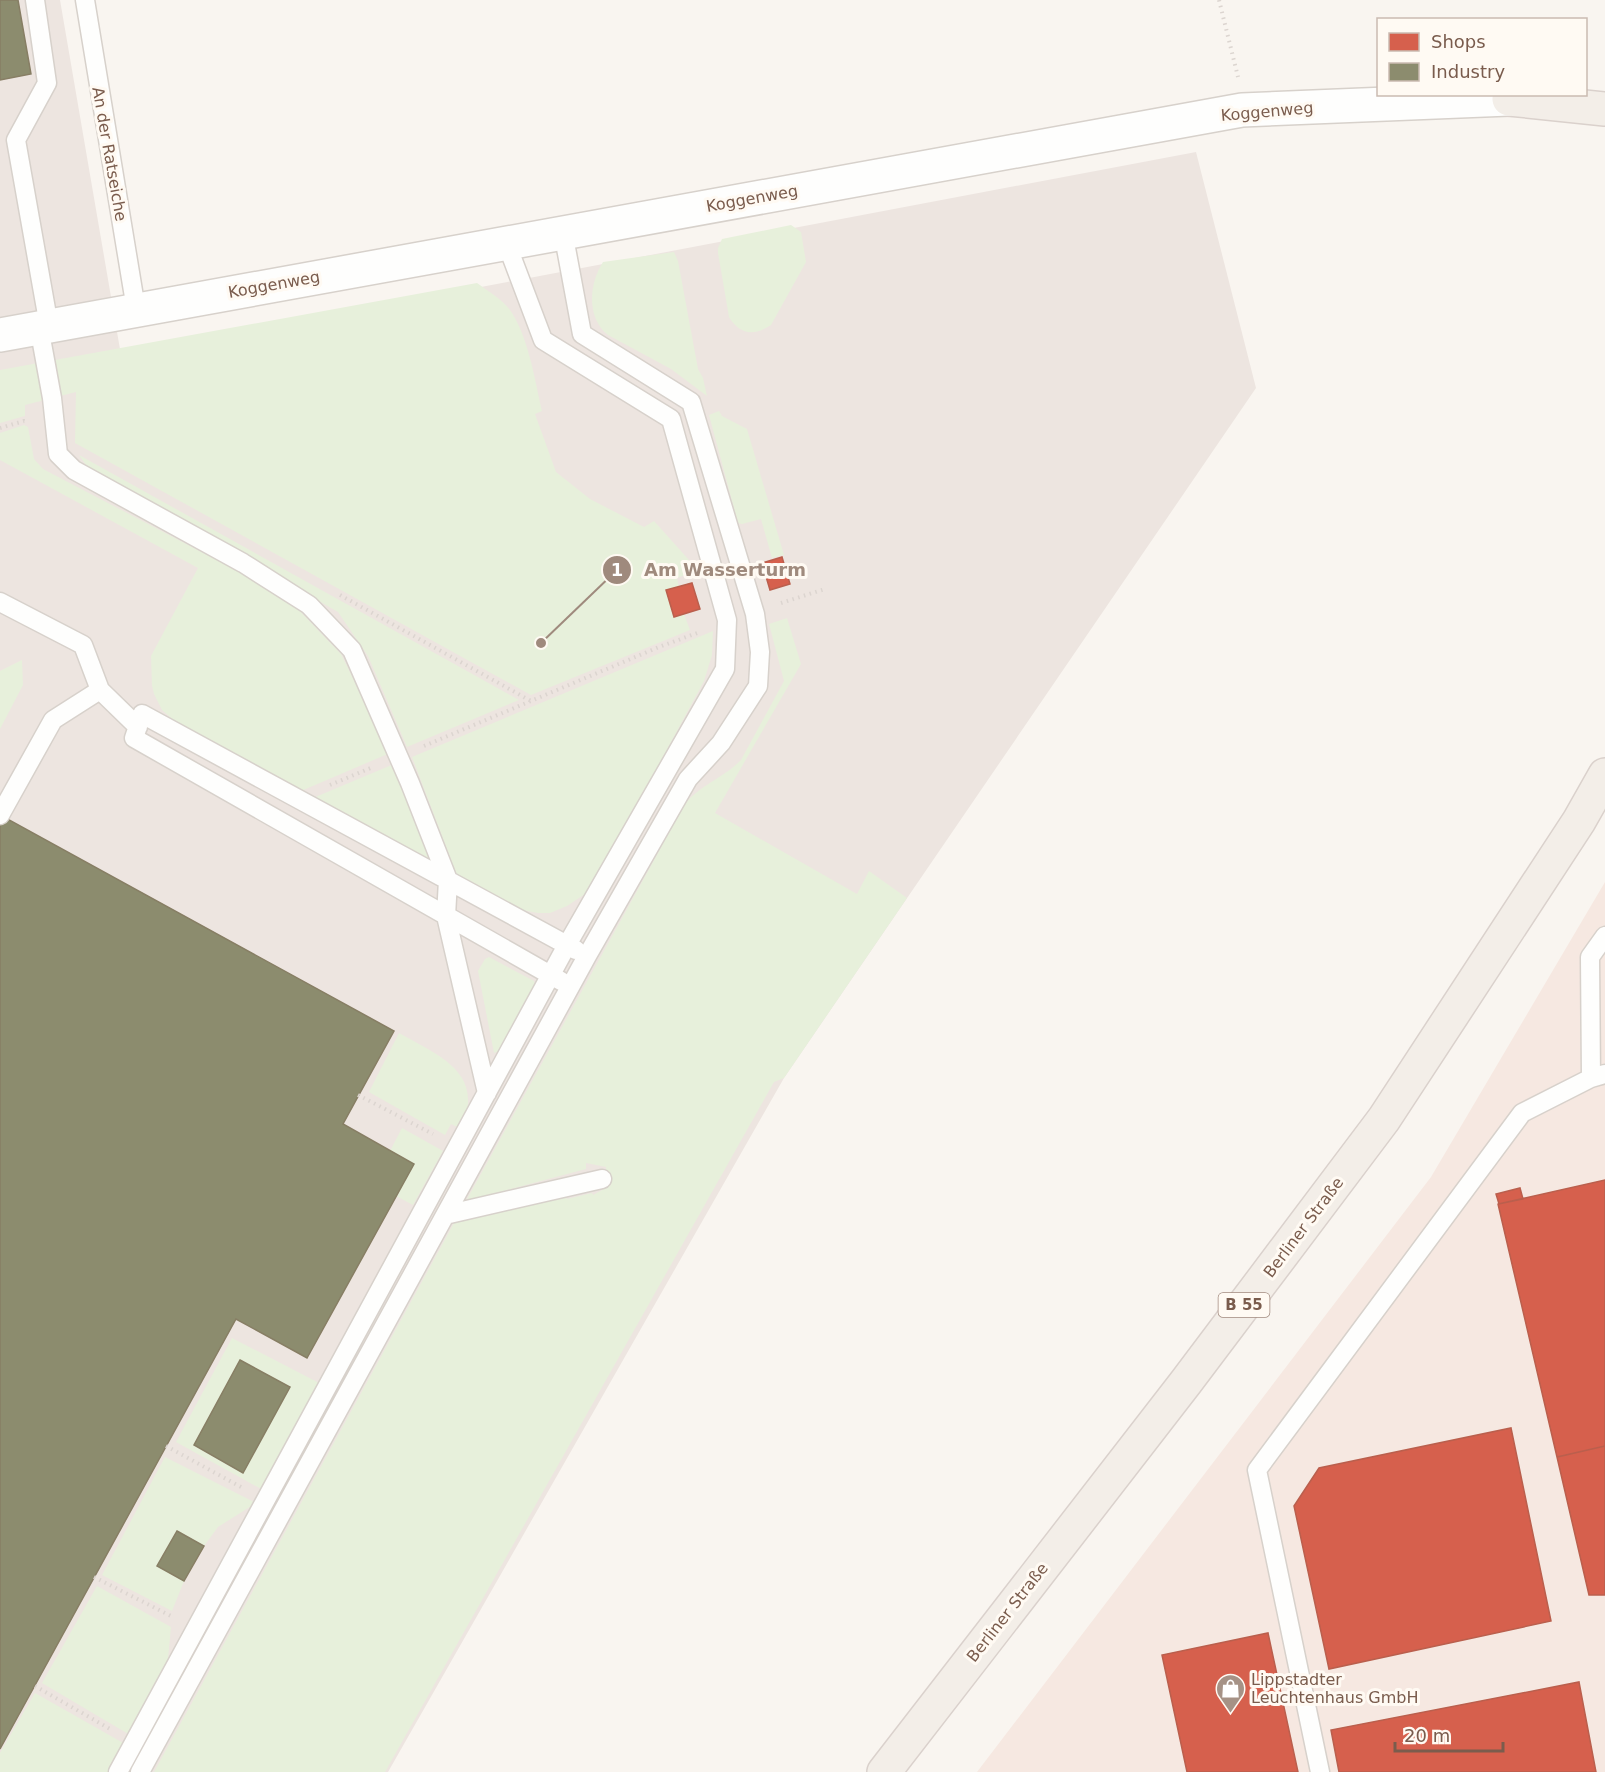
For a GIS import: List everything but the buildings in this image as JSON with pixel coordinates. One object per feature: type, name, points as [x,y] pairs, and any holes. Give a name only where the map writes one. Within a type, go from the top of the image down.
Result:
[{"type":"main road","points":[[1587,95],[1605,94]]},
{"type":"main road","points":[[1509,99],[1567,96]]},
{"type":"main road","points":[[1509,99],[1605,109]]},
{"type":"main road","name":"Berliner Straße","points":[[884,1772],[1185,1383],[1384,1119],[1579,820],[1605,775]]},
{"type":"street","name":"Koggenweg","points":[[0,335],[1242,110],[1509,99]]},
{"type":"lane","points":[[35,0],[47,83],[16,140],[44,327],[58,454],[74,470],[243,563],[309,605],[352,650],[399,756],[448,880],[446,916],[487,1093]]},
{"type":"lane","name":"An der Ratseiche","points":[[85,0],[136,309]]},
{"type":"lane","points":[[140,1772],[587,956],[688,779],[721,743],[758,686],[760,652],[754,612],[691,402],[582,334],[563,232]]},
{"type":"lane","points":[[118,1772],[567,945],[725,669],[727,620],[671,419],[543,340],[506,242]]},
{"type":"lane","points":[[2,606],[83,645],[100,690],[138,727]]},
{"type":"lane","points":[[0,815],[52,720],[100,690]]},
{"type":"lane","points":[[570,986],[134,738],[142,714],[587,956]]},
{"type":"lane","points":[[1320,1772],[1257,1470],[1522,1113],[1598,1076],[1590,957],[1605,936]]},
{"type":"lane","points":[[445,1215],[602,1179]]},
{"type":"path","points":[[1219,0],[1237,70],[1242,110]]},
{"type":"path","points":[[754,612],[825,589]]},
{"type":"path","points":[[328,786],[727,620]]},
{"type":"path","points":[[358,1095],[377,1106]]},
{"type":"path","points":[[166,1446],[265,1500]]},
{"type":"path","points":[[94,1577],[195,1629]]},
{"type":"path","points":[[35,1686],[134,1742]]},
{"type":"shaded area","points":[[0,0],[60,0],[121,355],[1196,152],[1256,388],[784,1078],[388,1772],[0,1772]]},
{"type":"shaded area","points":[[1605,882],[1605,1772],[977,1772],[1431,1177]]},
{"type":"green space","points":[[791,225],[801,232],[806,262],[771,325],[759,331],[743,330],[729,317],[718,253],[722,239]]},
{"type":"green space","points":[[674,252],[678,261],[698,369],[703,378],[707,396],[671,369],[608,335],[601,328],[593,310],[595,280],[603,262]]},
{"type":"green space","points":[[477,283],[509,308],[523,335],[542,411],[535,414],[556,472],[590,499],[644,527],[654,521],[698,570],[677,578],[679,587],[674,617],[684,614],[690,630],[531,695],[75,443],[76,392],[25,405],[25,416],[0,423],[0,370]]},
{"type":"green space","points":[[719,411],[722,416],[747,429],[784,555],[772,558],[761,519],[738,523],[709,415]]},
{"type":"green space","points":[[24,425],[28,427],[34,459],[43,469],[255,580],[293,604],[341,654],[390,753],[301,791],[178,724],[162,710],[152,686],[151,656],[198,568],[0,460],[0,433]]},
{"type":"green space","points":[[79,455],[519,700],[407,747],[368,656],[338,612],[88,468]]},
{"type":"green space","points":[[787,618],[801,664],[715,813],[857,894],[869,871],[907,898],[784,1078],[774,1082],[385,1772],[154,1772],[454,1223],[560,1196],[565,1196],[567,1199],[592,1193],[593,1195],[611,1185],[606,1175],[606,1167],[586,1163],[586,1169],[466,1201],[685,804],[741,760],[784,681],[769,624]]},
{"type":"green space","points":[[713,631],[712,655],[704,681],[642,796],[585,894],[567,906],[550,913],[538,913],[516,909],[458,878],[412,757]]},
{"type":"green space","points":[[22,660],[23,685],[0,729],[0,671]]},
{"type":"green space","points":[[394,764],[435,865],[313,798]]},
{"type":"green space","points":[[489,957],[534,981],[536,985],[502,1050],[494,1053],[478,971],[485,959]]},
{"type":"green space","points":[[399,1033],[443,1059],[463,1080],[468,1094],[467,1110],[461,1129],[451,1124],[445,1135],[369,1092]]},
{"type":"green space","points":[[402,1128],[443,1151],[413,1205],[396,1196],[390,1151]]},
{"type":"green space","points":[[232,1338],[321,1384],[263,1490],[176,1442]]},
{"type":"green space","points":[[165,1457],[256,1503],[218,1527],[204,1546],[177,1531],[157,1566],[184,1581],[172,1611],[102,1575]]},
{"type":"green space","points":[[97,1586],[171,1627],[167,1669],[130,1735],[42,1683]]},
{"type":"green space","points":[[35,1693],[125,1744],[110,1772],[0,1772],[0,1753]]},
{"type":"place","name":"Am Wasserturm","points":[[541,643]]},
{"type":"place","name":"Lippstadter Leuchtenhaus GmbH","points":[[1230,1714]]}]
